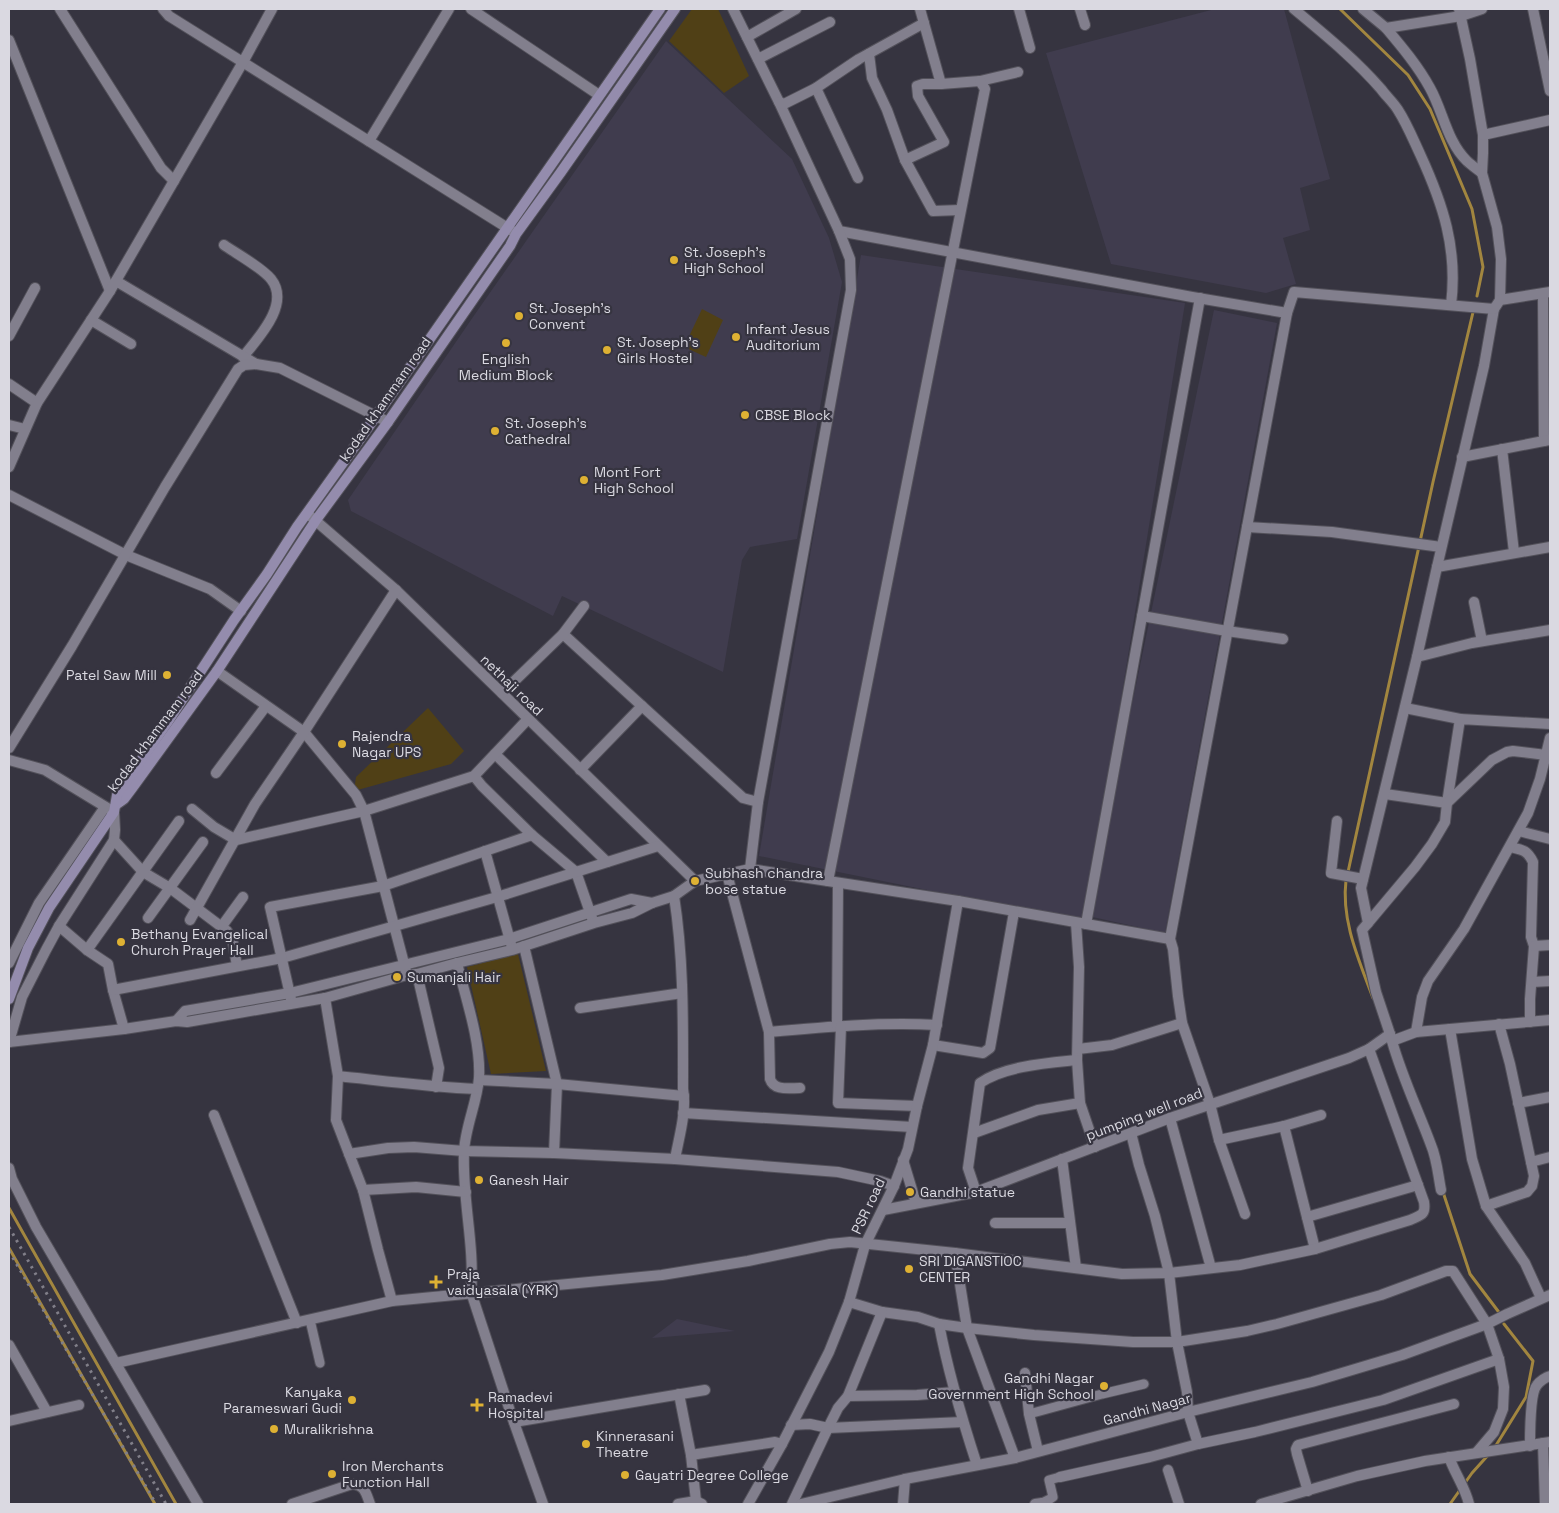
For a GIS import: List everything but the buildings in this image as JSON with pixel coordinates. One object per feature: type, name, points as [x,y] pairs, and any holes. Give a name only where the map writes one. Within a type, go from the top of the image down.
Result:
[{"type":"main road","name":"kodad khammam road","points":[[112,808],[124,799],[217,671],[316,520],[388,422],[510,246],[512,231],[599,95],[660,9]]},
{"type":"main road","name":"kodad khammam road","points":[[9,999],[28,948],[49,908],[102,831],[117,795],[167,724],[240,611],[267,574],[307,512],[376,416],[512,231],[561,172],[608,102],[675,9]]},
{"type":"street","points":[[60,9],[161,168],[174,181]]},
{"type":"street","points":[[163,9],[169,16],[512,231]]},
{"type":"street","points":[[9,468],[24,429],[37,403],[116,281],[272,9]]},
{"type":"street","points":[[369,141],[449,9]]},
{"type":"street","points":[[471,9],[599,95]]},
{"type":"street","points":[[747,37],[796,9]]},
{"type":"street","points":[[920,9],[941,84]]},
{"type":"street","points":[[1019,9],[1030,48]]},
{"type":"street","points":[[1080,9],[1085,25]]},
{"type":"street","points":[[1294,9],[1344,52],[1374,82],[1397,109],[1409,129],[1436,190],[1452,250],[1453,286],[1451,305]]},
{"type":"street","points":[[1363,9],[1373,13],[1410,58],[1431,88],[1450,136],[1459,151],[1466,160],[1482,173]]},
{"type":"street","points":[[1386,28],[1482,9]]},
{"type":"street","points":[[1534,9],[1550,91]]},
{"type":"street","points":[[736,10],[839,231],[850,259],[851,290],[758,802],[750,869]]},
{"type":"street","points":[[1368,923],[1361,888],[1418,657],[1436,567],[1484,366],[1501,259],[1497,227],[1482,173],[1483,135],[1460,12]]},
{"type":"street","points":[[758,59],[830,22]]},
{"type":"street","points":[[779,102],[784,104],[816,88],[859,59],[924,23]]},
{"type":"street","points":[[9,40],[110,291]]},
{"type":"street","points":[[869,54],[872,78],[887,110],[905,160],[933,211],[960,210]]},
{"type":"street","points":[[905,160],[944,142],[918,96],[916,88],[919,84],[980,81],[1018,72]]},
{"type":"street","points":[[917,1106],[838,1102],[839,1026],[833,882],[984,89],[980,81]]},
{"type":"street","points":[[816,88],[858,178]]},
{"type":"street","points":[[1483,135],[1550,120]]},
{"type":"street","points":[[839,231],[1287,313]]},
{"type":"street","points":[[224,245],[271,279],[278,295],[277,305],[270,320],[243,357]]},
{"type":"street","points":[[116,281],[256,364]]},
{"type":"street","points":[[9,336],[35,288]]},
{"type":"street","points":[[1245,1214],[1182,1023],[1173,949],[1170,939],[1287,313],[1294,292],[1468,307],[1493,306],[1547,293],[1547,441],[1462,457]]},
{"type":"street","points":[[1096,1147],[1080,1103],[1078,1054],[1081,924],[1142,616],[1200,298]]},
{"type":"street","points":[[92,320],[131,344]]},
{"type":"street","points":[[9,748],[238,369],[244,365],[256,364],[280,368],[388,422]]},
{"type":"street","points":[[9,384],[37,403]]},
{"type":"street","points":[[9,425],[24,429]]},
{"type":"street","points":[[1502,449],[1514,552]]},
{"type":"street","points":[[9,495],[126,555],[210,589],[240,611]]},
{"type":"street","name":"nethaji road","points":[[307,512],[396,590],[695,881]]},
{"type":"street","points":[[1247,528],[1332,532],[1441,547]]},
{"type":"street","points":[[1436,567],[1550,547]]},
{"type":"street","points":[[190,920],[255,804],[396,590]]},
{"type":"street","points":[[1474,602],[1482,641]]},
{"type":"street","points":[[502,693],[563,634],[584,606]]},
{"type":"street","points":[[1142,616],[1283,639]]},
{"type":"street","points":[[1418,657],[1482,641],[1550,630]]},
{"type":"street","points":[[563,634],[743,798],[758,802]]},
{"type":"street","points":[[217,671],[304,732],[356,795],[364,811],[394,928],[439,1068],[436,1088]]},
{"type":"street","points":[[216,772],[266,706]]},
{"type":"street","points":[[580,770],[642,706]]},
{"type":"street","points":[[1405,708],[1460,719],[1550,724]]},
{"type":"street","points":[[192,809],[214,827],[236,840],[364,811],[474,776],[528,719]]},
{"type":"street","points":[[1441,1190],[1432,1146],[1399,1065],[1376,992],[1362,930],[1432,844],[1445,822],[1460,719]]},
{"type":"street","points":[[1416,1032],[1422,997],[1428,981],[1464,930],[1528,813],[1548,754],[1550,738]]},
{"type":"street","points":[[1447,803],[1492,760],[1500,755],[1513,751],[1548,754]]},
{"type":"street","points":[[495,754],[607,862]]},
{"type":"street","points":[[9,760],[45,770],[112,808]]},
{"type":"street","points":[[474,776],[532,835],[576,872],[594,923]]},
{"type":"street","points":[[1385,794],[1447,803]]},
{"type":"street","points":[[112,808],[115,830],[114,840],[59,926],[22,997],[9,1042],[124,1029],[176,1020],[187,1022],[292,1005],[324,998],[409,972],[631,899],[652,903]]},
{"type":"street","points":[[9,963],[39,903],[112,808]]},
{"type":"street","points":[[87,950],[179,821]]},
{"type":"street","points":[[1337,821],[1331,873],[1363,879]]},
{"type":"street","points":[[1519,831],[1550,839]]},
{"type":"street","points":[[292,1005],[270,907],[383,886],[532,835]]},
{"type":"street","points":[[114,840],[142,872],[170,888],[222,926],[230,938],[237,966]]},
{"type":"street","points":[[148,918],[203,842]]},
{"type":"street","points":[[112,990],[282,958],[394,928],[658,846]]},
{"type":"street","points":[[1510,847],[1529,853],[1533,862],[1531,937],[1534,946],[1530,1022]]},
{"type":"street","points":[[485,851],[512,950]]},
{"type":"street","points":[[176,1020],[185,1011],[409,972],[512,950],[594,923],[632,913],[652,903],[674,896],[695,881],[750,869],[958,901],[1170,939]]},
{"type":"street","points":[[728,874],[769,1032],[770,1079],[776,1087],[800,1088]]},
{"type":"street","points":[[674,896],[682,993],[684,1096],[675,1158]]},
{"type":"street","points":[[222,926],[244,897]]},
{"type":"street","name":"PSR road","points":[[748,1504],[782,1444],[829,1352],[849,1302],[865,1245],[894,1186],[908,1149],[933,1046],[958,901]]},
{"type":"street","points":[[933,1046],[984,1053],[990,1048],[1014,912]]},
{"type":"street","points":[[59,926],[87,950],[108,964],[112,990],[124,1029]]},
{"type":"street","points":[[1534,946],[1550,945]]},
{"type":"street","points":[[524,946],[557,1084],[554,1153]]},
{"type":"street","points":[[457,963],[479,1054],[478,1084],[464,1151],[466,1192],[472,1243],[472,1292],[514,1422],[544,1504]]},
{"type":"street","points":[[1532,982],[1550,981]]},
{"type":"street","points":[[580,1008],[682,993]]},
{"type":"street","points":[[324,998],[338,1076],[336,1120],[363,1190],[392,1301]]},
{"type":"street","points":[[1391,1037],[1416,1032],[1550,1020]]},
{"type":"street","points":[[976,1192],[968,1168],[980,1083],[987,1078],[1030,1065],[1112,1045],[1182,1023]]},
{"type":"street","points":[[1486,1206],[1527,1192],[1532,1186],[1534,1176],[1499,1024]]},
{"type":"street","points":[[769,1032],[839,1026],[937,1025]]},
{"type":"street","points":[[1450,1029],[1472,1159],[1486,1206],[1546,1297]]},
{"type":"street","name":"pumping well road","points":[[883,1210],[976,1192],[1170,1118],[1349,1058],[1391,1037]]},
{"type":"street","points":[[116,1363],[392,1301],[662,1275],[850,1242],[1122,1274],[1169,1273],[1240,1265],[1315,1249],[1410,1220],[1423,1214],[1425,1210],[1369,1049]]},
{"type":"street","points":[[338,1076],[415,1083],[436,1088],[478,1084],[557,1084],[684,1096]]},
{"type":"street","points":[[1518,1103],[1550,1097]]},
{"type":"street","points":[[974,1133],[1038,1110],[1080,1103]]},
{"type":"street","points":[[683,1113],[912,1127]]},
{"type":"street","points":[[214,1115],[297,1323]]},
{"type":"street","points":[[1220,1140],[1284,1126],[1321,1115]]},
{"type":"street","points":[[1170,1118],[1211,1268]]},
{"type":"street","points":[[1284,1126],[1315,1249]]},
{"type":"street","points":[[1131,1133],[1169,1273],[1188,1412],[1198,1444]]},
{"type":"street","points":[[349,1154],[388,1148],[414,1147],[464,1151],[675,1158],[838,1172],[894,1186]]},
{"type":"street","points":[[1531,1162],[1550,1157]]},
{"type":"street","points":[[1062,1159],[1076,1268]]},
{"type":"street","points":[[903,1160],[916,1203]]},
{"type":"street","points":[[9,1168],[12,1179],[36,1227],[198,1504]]},
{"type":"street","points":[[1307,1217],[1418,1186]]},
{"type":"street","points":[[363,1190],[416,1187],[466,1192]]},
{"type":"street","points":[[996,1223],[1070,1223]]},
{"type":"street","points":[[955,1253],[967,1328],[1015,1458]]},
{"type":"street","points":[[849,1302],[882,1312],[918,1317],[939,1324],[967,1328],[1133,1342],[1177,1342],[1247,1331],[1277,1324],[1381,1295],[1446,1271],[1453,1272],[1491,1323],[1504,1387],[1503,1409],[1494,1432],[1480,1452]]},
{"type":"street","name":"Gandhi Nagar","points":[[801,1504],[905,1479],[1015,1458],[1188,1412],[1312,1382],[1402,1355],[1491,1323],[1546,1297]]},
{"type":"street","points":[[792,1504],[838,1408],[848,1396],[882,1312]]},
{"type":"street","points":[[310,1320],[320,1364]]},
{"type":"street","points":[[939,1324],[963,1422],[977,1465]]},
{"type":"street","points":[[9,1345],[47,1412]]},
{"type":"street","points":[[1038,1503],[1050,1500],[1053,1496],[1049,1480],[1383,1400],[1499,1359]]},
{"type":"street","points":[[1025,1373],[1029,1414],[1038,1452]]},
{"type":"street","points":[[1530,1446],[1533,1394],[1536,1385],[1550,1376]]},
{"type":"street","points":[[1029,1414],[1144,1384]]},
{"type":"street","points":[[514,1422],[705,1390]]},
{"type":"street","points":[[848,1396],[917,1395],[955,1392]]},
{"type":"street","points":[[678,1504],[699,1503],[679,1394]]},
{"type":"street","points":[[1308,1491],[1297,1454],[1296,1449],[1298,1445],[1454,1404]]},
{"type":"street","points":[[9,1421],[79,1405]]},
{"type":"street","points":[[791,1425],[810,1424],[828,1428],[963,1422]]},
{"type":"street","points":[[691,1455],[775,1442],[782,1444]]},
{"type":"street","points":[[1261,1504],[1290,1500],[1308,1491],[1357,1476],[1425,1461],[1547,1442],[1545,1504]]},
{"type":"street","points":[[1449,1457],[1454,1472],[1466,1491],[1469,1504]]},
{"type":"street","points":[[1168,1470],[1178,1504]]},
{"type":"street","points":[[903,1504],[905,1479]]},
{"type":"street","points":[[292,1504],[352,1484],[363,1488],[370,1504]]},
{"type":"shaded area","points":[[692,9],[718,9],[749,76],[724,93],[669,41]]},
{"type":"shaded area","points":[[1215,9],[1284,9],[1330,179],[1300,188],[1310,230],[1283,238],[1296,284],[1266,293],[1111,264],[1046,53]]},
{"type":"shaded area","points":[[666,41],[792,159],[829,238],[842,282],[797,539],[750,547],[742,560],[723,672],[562,596],[553,616],[351,511],[348,500]]},
{"type":"shaded area","points":[[861,255],[1185,303],[1085,922],[759,856]]},
{"type":"shaded area","points":[[702,309],[723,320],[706,357],[684,347]]},
{"type":"shaded area","points":[[1214,310],[1277,323],[1165,933],[1088,916]]},
{"type":"shaded area","points":[[428,708],[464,751],[451,764],[354,791],[356,777]]},
{"type":"shaded area","points":[[518,954],[546,1071],[491,1074],[467,967]]},
{"type":"shaded area","points":[[677,1319],[735,1331],[652,1338]]},
{"type":"waterway","points":[[1340,9],[1408,75],[1430,109],[1472,209],[1483,267],[1477,296]]},
{"type":"waterway","points":[[1348,872],[1433,482],[1474,308]]},
{"type":"waterway","points":[[1346,880],[1346,910],[1352,940],[1373,998]]},
{"type":"waterway","points":[[1443,1192],[1470,1274],[1501,1315]]},
{"type":"waterway","points":[[9,1208],[176,1504]]},
{"type":"waterway","points":[[9,1248],[155,1504]]},
{"type":"waterway","points":[[1495,1447],[1526,1397],[1533,1361],[1504,1324]]},
{"type":"waterway","points":[[1450,1504],[1472,1473],[1490,1453]]},
{"type":"railway","points":[[9,1227],[166,1504]]},
{"type":"railway","points":[[9,1251],[156,1504]]},
{"type":"place","name":"St. Joseph's High School","points":[[674,260]]},
{"type":"place","name":"St. Joseph's Convent","points":[[519,316]]},
{"type":"place","name":"Infant Jesus Auditorium","points":[[736,337]]},
{"type":"place","name":"English Medium Block","points":[[506,343]]},
{"type":"place","name":"St. Joseph's Girls Hostel","points":[[607,350]]},
{"type":"place","name":"CBSE Block","points":[[745,415]]},
{"type":"place","name":"St. Joseph's Cathedral","points":[[495,431]]},
{"type":"place","name":"Mont Fort High School","points":[[584,480]]},
{"type":"place","name":"Patel Saw Mill","points":[[167,675]]},
{"type":"place","name":"Rajendra Nagar UPS","points":[[342,744]]},
{"type":"place","name":"Subhash chandra bose statue","points":[[695,881]]},
{"type":"place","name":"Bethany Evangelical Church Prayer Hall","points":[[121,942]]},
{"type":"place","name":"Sumanjali Hair","points":[[397,977]]},
{"type":"place","name":"Ganesh Hair","points":[[479,1180]]},
{"type":"place","name":"Gandhi statue","points":[[910,1192]]},
{"type":"place","name":"SRI DIGANSTIOC CENTER","points":[[909,1269]]},
{"type":"place","name":"Praja vaidyasala (YRK)","points":[[436,1282]]},
{"type":"place","name":"Gandhi Nagar Government High School","points":[[1104,1386]]},
{"type":"place","name":"Kanyaka Parameswari Gudi","points":[[352,1400]]},
{"type":"place","name":"Ramadevi Hospital","points":[[477,1405]]},
{"type":"place","name":"Muralikrishna","points":[[274,1429]]},
{"type":"place","name":"Kinnerasani Theatre","points":[[586,1444]]},
{"type":"place","name":"Iron Merchants Function Hall","points":[[332,1474]]},
{"type":"place","name":"Gayatri Degree College","points":[[625,1475]]}]
